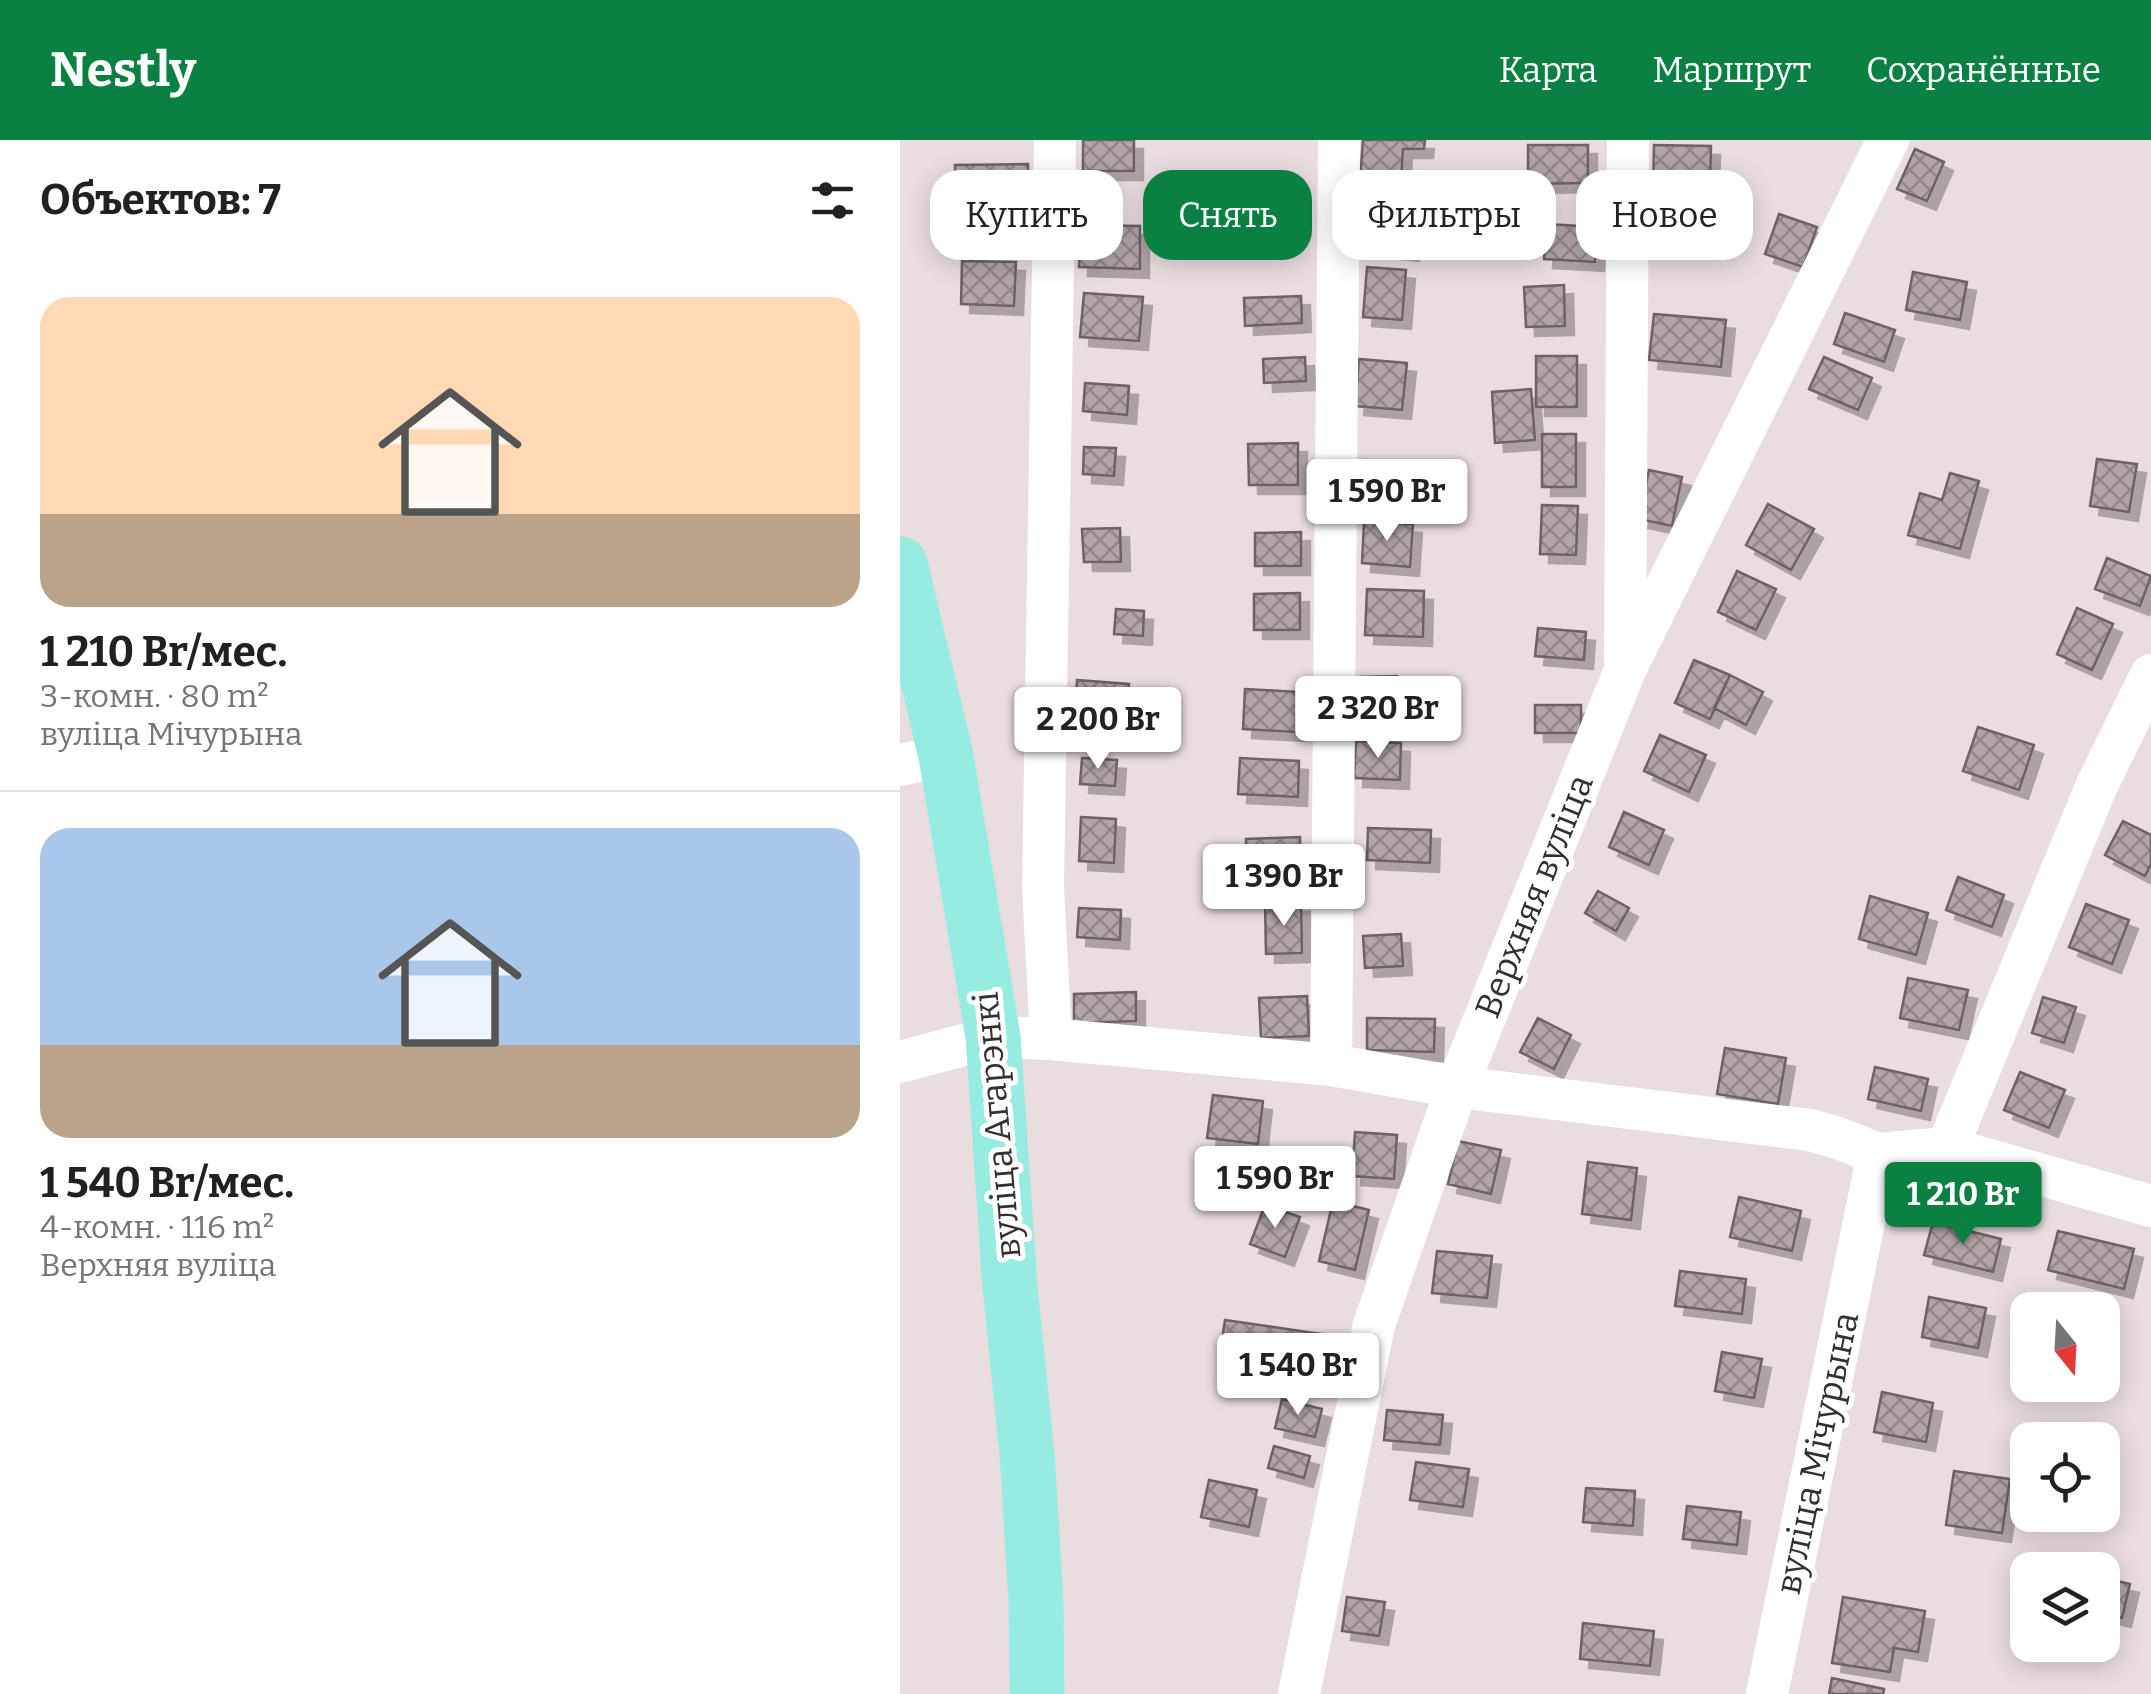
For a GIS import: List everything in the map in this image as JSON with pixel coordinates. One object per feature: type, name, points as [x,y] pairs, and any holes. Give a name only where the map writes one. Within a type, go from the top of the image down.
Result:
[{"type":"main road","name":"вуліца Агарэнкі","points":[[900,564],[923,761],[993,1037],[1010,1286],[1027,1454],[1037,1694]]},
{"type":"street","points":[[1051,1039],[1043,888],[1055,140]]},
{"type":"street","points":[[1331,1065],[1340,140]]},
{"type":"street","points":[[1625,670],[1628,140]]},
{"type":"street","name":"Верхняя вуліца","points":[[1299,1694],[1374,1325],[1457,1087],[1625,670],[1888,140]]},
{"type":"street","points":[[1947,1148],[2097,785],[2151,675]]},
{"type":"street","points":[[900,1062],[993,1037],[1331,1065],[1457,1087],[1810,1130],[1878,1154],[1947,1148],[2151,1206]]},
{"type":"street","name":"вуліца Мічурына","points":[[1767,1694],[1878,1154]]},
{"type":"building","points":[[1083,140],[1134,140],[1134,171],[1083,170]]},
{"type":"building","points":[[1363,140],[1425,140],[1424,149],[1403,149],[1402,170],[1361,170]]},
{"type":"building","points":[[1528,145],[1588,145],[1588,170],[1576,170],[1576,183],[1556,184],[1556,170],[1528,170]]},
{"type":"building","points":[[1654,145],[1711,146],[1710,170],[1653,170]]},
{"type":"building","points":[[1915,149],[1944,162],[1927,201],[1897,189]]},
{"type":"building","points":[[1028,164],[1028,170],[955,170],[955,165]]},
{"type":"building","points":[[1779,214],[1817,227],[1803,267],[1765,254]]},
{"type":"building","points":[[1556,225],[1576,226],[1576,260],[1595,262],[1556,260]]},
{"type":"building","points":[[1123,226],[1140,226],[1140,269],[1079,267],[1079,260],[1123,260]]},
{"type":"building","points":[[962,261],[1016,262],[1014,306],[961,304]]},
{"type":"building","points":[[1367,267],[1406,270],[1402,320],[1363,317]]},
{"type":"building","points":[[1913,272],[1967,282],[1960,320],[1906,310]]},
{"type":"building","points":[[1564,285],[1565,326],[1526,327],[1524,287]]},
{"type":"building","points":[[1084,293],[1143,297],[1139,341],[1080,337]]},
{"type":"building","points":[[1301,296],[1302,323],[1245,326],[1244,298]]},
{"type":"building","points":[[1845,313],[1895,330],[1884,362],[1834,344]]},
{"type":"building","points":[[1654,314],[1726,320],[1721,367],[1649,360]]},
{"type":"building","points":[[1536,356],[1577,356],[1577,407],[1536,407]]},
{"type":"building","points":[[1305,357],[1306,381],[1264,383],[1263,359]]},
{"type":"building","points":[[1824,357],[1872,378],[1858,410],[1809,389]]},
{"type":"building","points":[[1359,359],[1407,363],[1402,410],[1355,406]]},
{"type":"building","points":[[1085,383],[1129,386],[1127,415],[1083,411]]},
{"type":"building","points":[[1531,389],[1535,440],[1495,443],[1492,392]]},
{"type":"building","points":[[1542,434],[1576,434],[1576,487],[1542,487]]},
{"type":"building","points":[[1298,443],[1298,485],[1249,485],[1248,444]]},
{"type":"building","points":[[1084,447],[1116,448],[1114,476],[1083,474]]},
{"type":"building","points":[[2097,459],[2137,464],[2129,512],[2090,506]]},
{"type":"building","points":[[1365,460],[1408,463],[1405,502],[1362,499]]},
{"type":"building","points":[[1649,470],[1682,477],[1672,526],[1639,519]]},
{"type":"building","points":[[1950,473],[1979,481],[1960,549],[1908,535],[1920,493],[1942,500]]},
{"type":"building","points":[[1768,504],[1814,529],[1791,570],[1746,545]]},
{"type":"building","points":[[1542,505],[1578,506],[1576,555],[1540,554]]},
{"type":"building","points":[[1364,522],[1413,524],[1410,567],[1362,563]]},
{"type":"building","points":[[1120,528],[1121,562],[1084,562],[1082,529]]},
{"type":"building","points":[[1301,532],[1301,566],[1255,566],[1255,533]]},
{"type":"building","points":[[2107,558],[2151,576],[2140,606],[2095,589]]},
{"type":"building","points":[[1737,571],[1776,589],[1756,630],[1718,612]]},
{"type":"building","points":[[1367,589],[1424,591],[1423,637],[1365,635]]},
{"type":"building","points":[[1300,593],[1300,630],[1254,630],[1254,594]]},
{"type":"building","points":[[2077,608],[2113,624],[2092,670],[2057,654]]},
{"type":"building","points":[[1116,609],[1144,611],[1143,636],[1114,634]]},
{"type":"building","points":[[1538,628],[1586,632],[1584,660],[1535,656]]},
{"type":"building","points":[[1694,660],[1730,675],[1710,719],[1675,703]]},
{"type":"building","points":[[1730,675],[1763,692],[1746,725],[1714,708]]},
{"type":"building","points":[[1397,676],[1400,720],[1363,722],[1361,677]]},
{"type":"building","points":[[1077,680],[1129,684],[1127,719],[1075,716]]},
{"type":"building","points":[[1245,689],[1298,692],[1296,732],[1243,729]]},
{"type":"building","points":[[1535,705],[1581,705],[1581,733],[1535,733]]},
{"type":"building","points":[[1978,727],[2034,745],[2019,790],[1963,771]]},
{"type":"building","points":[[1660,735],[1706,755],[1689,792],[1644,771]]},
{"type":"building","points":[[1356,741],[1401,743],[1400,780],[1354,778]]},
{"type":"building","points":[[1082,758],[1117,760],[1115,786],[1080,784]]},
{"type":"building","points":[[1240,758],[1299,761],[1298,797],[1238,794]]},
{"type":"building","points":[[1624,812],[1664,830],[1649,865],[1609,847]]},
{"type":"building","points":[[1081,817],[1116,819],[1114,863],[1079,861]]},
{"type":"building","points":[[2123,821],[2151,835],[2151,864],[2145,876],[2105,855]]},
{"type":"building","points":[[1368,828],[1431,830],[1430,863],[1367,860]]},
{"type":"building","points":[[1300,837],[1301,874],[1247,875],[1246,839]]},
{"type":"building","points":[[1958,877],[2004,895],[1992,927],[1946,910]]},
{"type":"building","points":[[1598,891],[1629,908],[1616,931],[1585,913]]},
{"type":"building","points":[[1870,896],[1928,913],[1916,955],[1859,939]]},
{"type":"building","points":[[1301,903],[1302,953],[1266,954],[1265,904]]},
{"type":"building","points":[[2086,904],[2129,920],[2112,964],[2069,947]]},
{"type":"building","points":[[1079,908],[1121,910],[1120,940],[1077,937]]},
{"type":"building","points":[[1401,934],[1403,966],[1365,968],[1363,936]]},
{"type":"building","points":[[1908,978],[1968,990],[1959,1030],[1900,1018]]},
{"type":"building","points":[[1136,992],[1136,1021],[1074,1023],[1074,994]]},
{"type":"building","points":[[1307,996],[1309,1036],[1261,1038],[1259,998]]},
{"type":"building","points":[[2043,997],[2076,1007],[2064,1043],[2032,1033]]},
{"type":"building","points":[[1367,1018],[1435,1019],[1434,1052],[1367,1050]]},
{"type":"building","points":[[1538,1018],[1571,1035],[1554,1069],[1520,1052]]},
{"type":"building","points":[[1725,1048],[1786,1058],[1778,1104],[1717,1094]]},
{"type":"building","points":[[1875,1067],[1928,1079],[1921,1111],[1868,1099]]},
{"type":"building","points":[[2020,1072],[2065,1090],[2049,1128],[2004,1110]]},
{"type":"building","points":[[1213,1095],[1263,1101],[1258,1144],[1207,1138]]},
{"type":"building","points":[[1355,1132],[1397,1135],[1394,1179],[1352,1176]]},
{"type":"building","points":[[1458,1141],[1501,1150],[1491,1194],[1448,1184]]},
{"type":"building","points":[[1588,1162],[1637,1168],[1631,1220],[1582,1214]]},
{"type":"building","points":[[1739,1197],[1801,1211],[1792,1251],[1730,1237]]},
{"type":"building","points":[[1333,1201],[1369,1210],[1355,1270],[1319,1261]]},
{"type":"building","points":[[1265,1205],[1300,1217],[1285,1257],[1250,1244]]},
{"type":"building","points":[[1933,1222],[2001,1239],[1993,1272],[1924,1255]]},
{"type":"building","points":[[2058,1231],[2134,1249],[2124,1289],[2048,1270]]},
{"type":"building","points":[[1437,1251],[1492,1256],[1487,1298],[1432,1293]]},
{"type":"building","points":[[1680,1271],[1746,1279],[1742,1314],[1675,1306]]},
{"type":"building","points":[[1929,1297],[1986,1308],[1978,1348],[1922,1337]]},
{"type":"building","points":[[1225,1320],[1328,1335],[1322,1374],[1219,1358]]},
{"type":"building","points":[[1722,1352],[1762,1359],[1754,1398],[1715,1391]]},
{"type":"building","points":[[1882,1392],[1933,1403],[1926,1442],[1874,1432]]},
{"type":"building","points":[[1282,1399],[1322,1409],[1315,1437],[1275,1428]]},
{"type":"building","points":[[1387,1410],[1443,1415],[1440,1445],[1384,1440]]},
{"type":"building","points":[[1274,1446],[1310,1456],[1304,1478],[1268,1468]]},
{"type":"building","points":[[1416,1462],[1469,1469],[1463,1507],[1410,1500]]},
{"type":"building","points":[[1954,1471],[2010,1479],[2002,1533],[1946,1525]]},
{"type":"building","points":[[1209,1480],[1257,1490],[1249,1527],[1201,1517]]},
{"type":"building","points":[[1586,1488],[1635,1491],[1633,1526],[1583,1522]]},
{"type":"building","points":[[1687,1506],[1741,1512],[1737,1545],[1683,1539]]},
{"type":"building","points":[[2120,1582],[2130,1584],[2120,1618]]},
{"type":"building","points":[[1347,1597],[1385,1602],[1379,1636],[1342,1631]]},
{"type":"building","points":[[1843,1597],[1925,1611],[1918,1652],[1894,1648],[1890,1672],[1832,1663]]},
{"type":"building","points":[[1583,1623],[1654,1631],[1650,1666],[1580,1659]]},
{"type":"building","points":[[1832,1678],[1884,1689],[1883,1694],[1829,1694]]}]
